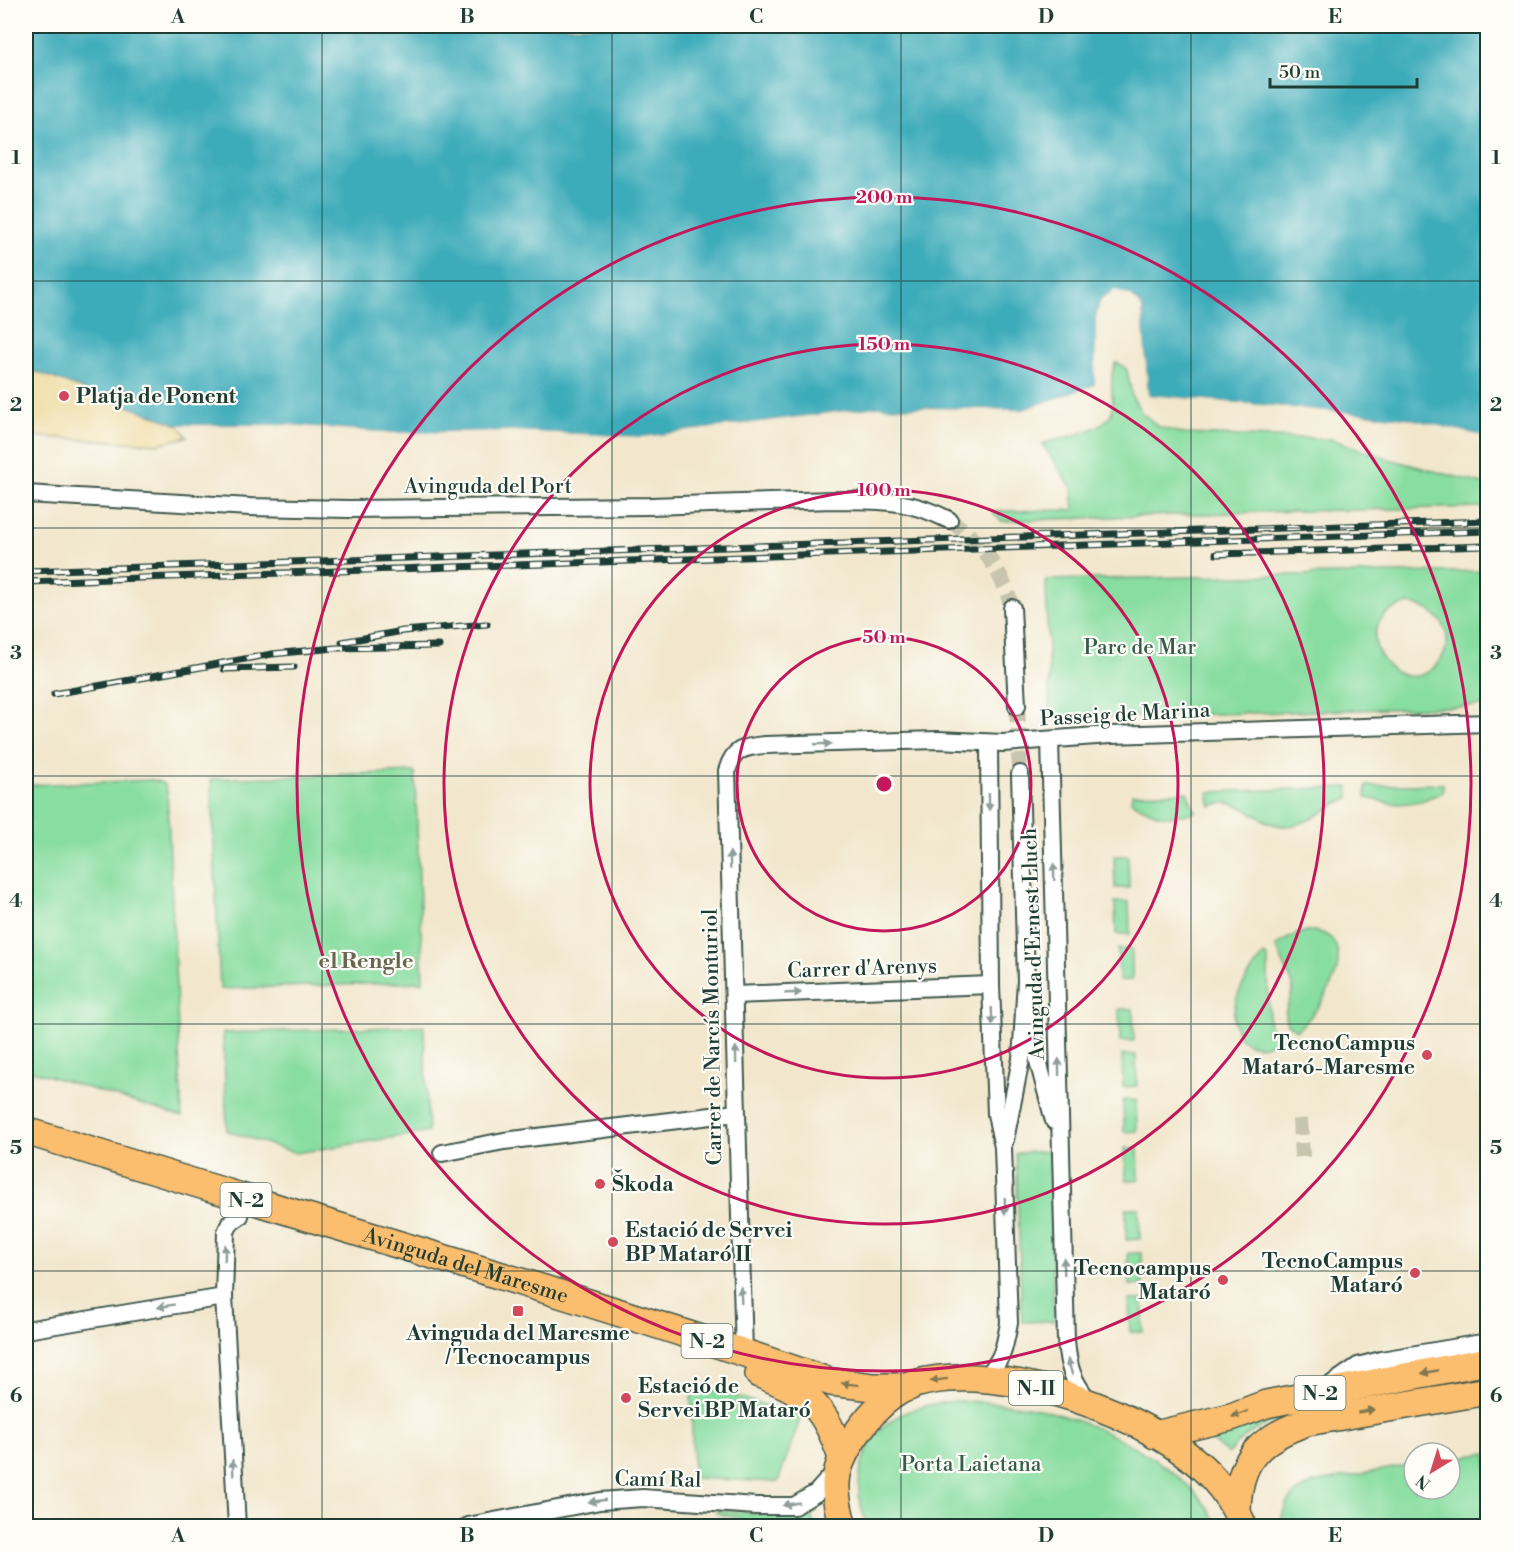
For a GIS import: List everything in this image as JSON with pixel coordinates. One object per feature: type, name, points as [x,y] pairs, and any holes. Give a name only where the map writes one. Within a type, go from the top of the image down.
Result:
[{"type":"main road","name":"Avinguda del Maresme","points":[[26,1131],[217,1191],[467,1265],[831,1382],[873,1387],[909,1387]]},
{"type":"main road","name":"Avinguda del Maresme","points":[[26,1150],[745,1369],[781,1383],[814,1403],[828,1423],[839,1464]]},
{"type":"main road","name":"N-2","points":[[1155,1435],[1231,1417],[1266,1404],[1488,1361]]},
{"type":"main road","name":"N-II","points":[[839,1464],[849,1444],[873,1411],[909,1387],[934,1380],[955,1378],[984,1380],[1042,1389],[1091,1404],[1155,1435],[1211,1475],[1225,1492],[1240,1519]]},
{"type":"main road","name":"N-2","points":[[1240,1519],[1238,1486],[1248,1462],[1268,1439],[1282,1430],[1306,1422],[1488,1391]]},
{"type":"main road","points":[[839,1464],[835,1490],[843,1527]]},
{"type":"street","name":"Avinguda del Port","points":[[26,494],[249,507],[329,509],[574,508],[833,500],[881,501],[905,503],[926,509],[949,520]]},
{"type":"street","points":[[1012,609],[1017,706]]},
{"type":"street","name":"Passeig de Marina","points":[[765,745],[938,740],[989,743],[1105,735],[1488,723]]},
{"type":"street","name":"Avinguda d'Ernest Lluch","points":[[1050,740],[1068,1360],[1077,1388],[1091,1404]]},
{"type":"street","name":"Avinguda d'Ernest Lluch","points":[[984,1380],[999,1362],[1005,1346],[1009,1323],[1003,1147],[996,1114],[991,985],[989,743]]},
{"type":"street","name":"Carrer de Narcís Monturiol","points":[[744,1353],[727,771],[730,760],[737,751],[750,746],[765,745]]},
{"type":"street","name":"Avinguda d'Ernest Lluch","points":[[1003,1147],[1020,1059],[1026,981],[1020,774]]},
{"type":"street","name":"Avinguda d'Ernest Lluch","points":[[1026,981],[1038,1061],[1060,1146]]},
{"type":"street","name":"Carrer d'Arenys","points":[[735,995],[991,985]]},
{"type":"street","points":[[442,1153],[504,1141],[736,1113]]},
{"type":"street","points":[[237,1527],[224,1297],[226,1232],[230,1223],[240,1216]]},
{"type":"street","points":[[26,1330],[224,1297]]},
{"type":"street","points":[[1314,1394],[1358,1366],[1488,1342]]},
{"type":"street","name":"Camí Ral","points":[[468,1527],[505,1518],[611,1500],[643,1498],[794,1506],[816,1493],[839,1464]]},
{"type":"green space","points":[[1116,362],[1127,370],[1132,396],[1141,412],[1159,427],[1184,434],[1331,439],[1389,459],[1487,485],[1487,507],[1001,521],[992,511],[1074,510],[1072,488],[1042,444],[1090,430],[1106,420],[1112,409],[1112,378]]},
{"type":"green space","name":"Parc de Mar","points":[[1487,571],[1487,706],[1050,719],[1046,580]],"holes":[[[1408,604],[1418,606],[1435,615],[1441,622],[1446,630],[1446,649],[1441,659],[1426,673],[1409,676],[1394,671],[1382,659],[1376,644],[1377,628],[1387,614]]]},
{"type":"green space","points":[[415,772],[423,982],[220,989],[211,779]]},
{"type":"green space","points":[[152,780],[165,785],[167,792],[182,1117],[26,1069],[26,785]]},
{"type":"green space","points":[[1443,784],[1443,792],[1411,803],[1398,804],[1366,798],[1366,786]]},
{"type":"green space","points":[[1349,787],[1349,798],[1302,823],[1285,826],[1269,822],[1240,806],[1222,803],[1211,806],[1208,792]]},
{"type":"green space","points":[[1187,792],[1195,812],[1176,816],[1155,813],[1131,801],[1132,794]]},
{"type":"green space","points":[[1114,856],[1128,856],[1129,888],[1115,888]]},
{"type":"green space","points":[[1115,902],[1129,902],[1130,934],[1116,934]]},
{"type":"green space","points":[[1307,931],[1319,932],[1334,942],[1338,959],[1337,969],[1326,995],[1297,1030],[1286,1021],[1285,1015],[1293,985],[1276,946],[1290,937]]},
{"type":"green space","points":[[1118,949],[1132,949],[1132,980],[1119,981]]},
{"type":"green space","points":[[1264,955],[1268,958],[1269,1022],[1271,1028],[1282,1039],[1257,1046],[1241,1038],[1234,1020],[1238,995],[1243,984]]},
{"type":"green space","points":[[1119,1009],[1133,1009],[1134,1041],[1120,1041]]},
{"type":"green space","points":[[424,1026],[428,1132],[296,1153],[227,1131],[223,1033]]},
{"type":"green space","points":[[1122,1055],[1136,1055],[1137,1086],[1123,1087]]},
{"type":"green space","points":[[1123,1100],[1136,1100],[1137,1131],[1124,1132]]},
{"type":"green space","points":[[1125,1148],[1138,1148],[1139,1180],[1126,1180]]},
{"type":"green space","points":[[1049,1151],[1054,1321],[1022,1322],[1016,1153]]},
{"type":"green space","points":[[1126,1208],[1139,1208],[1140,1239],[1126,1240]]},
{"type":"green space","points":[[1128,1253],[1142,1253],[1143,1285],[1129,1285]]},
{"type":"green space","points":[[1129,1300],[1143,1300],[1143,1332],[1130,1332]]},
{"type":"green space","points":[[1487,1371],[1487,1379],[1280,1420],[1265,1425],[1244,1437],[1228,1454],[1209,1439],[1210,1436],[1258,1417]]},
{"type":"green space","points":[[691,1383],[801,1416],[778,1482],[693,1478]]},
{"type":"green space","name":"Porta Laietana","points":[[961,1401],[1004,1404],[1047,1411],[1094,1427],[1119,1439],[1145,1453],[1189,1487],[1206,1506],[1217,1526],[868,1526],[862,1511],[859,1479],[862,1463],[876,1435],[888,1423],[916,1408]]},
{"type":"green space","points":[[1487,1453],[1487,1526],[1280,1526],[1288,1502],[1296,1493],[1314,1483],[1402,1466],[1402,1501],[1462,1501],[1462,1457]]},
{"type":"green space","points":[[718,1510],[782,1515],[807,1512],[811,1515],[814,1526],[771,1526],[719,1514],[716,1512]]},
{"type":"sand","name":"Platja de Ponent","points":[[26,368],[179,425],[187,437],[158,444],[26,436]]},
{"type":"water","points":[[26,26],[1487,26],[1487,437],[1406,418],[1148,395],[1142,308],[1134,298],[1115,290],[1101,299],[1096,317],[1095,385],[1023,410],[877,407],[643,437],[512,431],[392,433],[289,425],[179,425],[26,368]]},
{"type":"pier","points":[[1115,290],[1132,297],[1142,308],[1148,395],[1406,418],[1487,437],[1488,440],[1406,421],[1147,397],[1145,395],[1139,309],[1132,300],[1115,294],[1103,301],[1099,317],[1098,387],[1023,413],[877,410],[643,440],[512,434],[391,436],[289,428],[181,428],[179,425],[289,425],[392,433],[512,431],[643,437],[877,407],[1023,410],[1095,385],[1096,317],[1101,299]]},
{"type":"tunnel","points":[[949,520],[971,537],[989,558],[1003,582],[1012,608]]},
{"type":"tunnel","points":[[1017,706],[1020,774]]},
{"type":"tunnel","points":[[1300,1119],[1302,1157]]},
{"type":"railway","points":[[26,571],[1488,521]]},
{"type":"railway","points":[[26,582],[1488,531]]},
{"type":"railway","points":[[1216,554],[1488,546]]},
{"type":"railway","points":[[342,642],[403,631],[487,624]]},
{"type":"railway","points":[[54,694],[272,654],[335,648],[439,646]]},
{"type":"railway","points":[[224,669],[294,667]]},
{"type":"place","name":"Platja de Ponent","points":[[64,396]]},
{"type":"place","name":"TecnoCampus Mataró-Maresme","points":[[1427,1055]]},
{"type":"place","name":"Škoda","points":[[600,1184]]},
{"type":"place","name":"Estació de Servei BP Mataró II","points":[[613,1242]]},
{"type":"place","name":"TecnoCampus Mataró","points":[[1415,1273]]},
{"type":"place","name":"Tecnocampus Mataró","points":[[1223,1280]]},
{"type":"place","name":"Avinguda del Maresme / Tecnocampus","points":[[518,1311]]},
{"type":"place","name":"Estació de Servei BP Mataró","points":[[626,1398]]},
{"type":"district","name":"el Rengle","points":[[366,960]]}]
